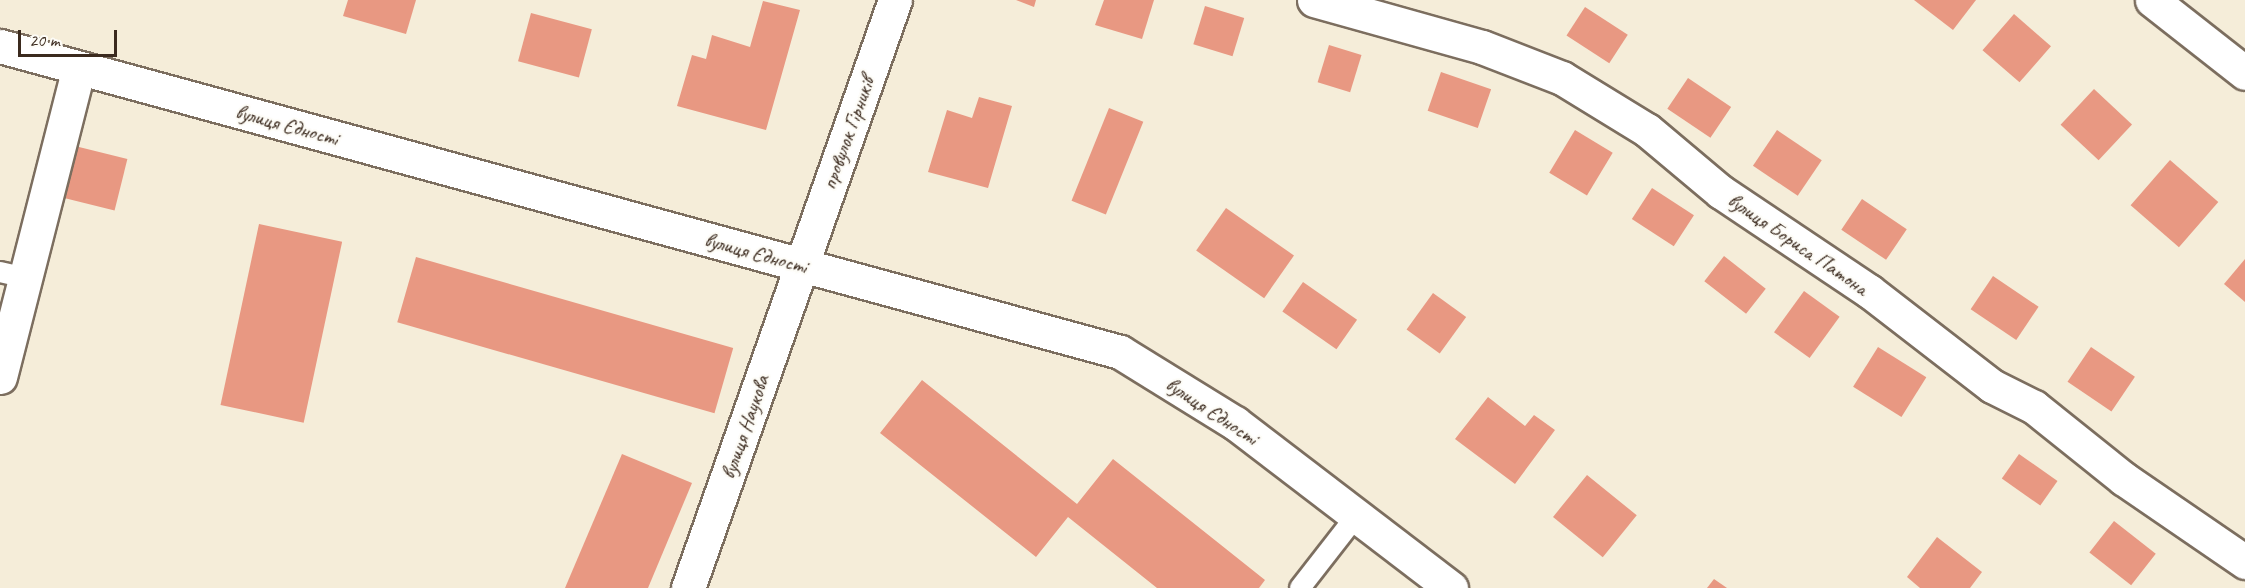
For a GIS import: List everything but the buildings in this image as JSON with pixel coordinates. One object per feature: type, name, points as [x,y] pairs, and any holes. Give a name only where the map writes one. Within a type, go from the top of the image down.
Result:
[{"type":"street","name":"провулок Гірників","points":[[801,265],[895,0]]},
{"type":"street","name":"вулиця Бориса Патона","points":[[1314,0],[1482,47],[1562,78],[1647,130],[1721,192],[1869,291],[1992,386],[2034,407],[2124,479],[2245,562]]},
{"type":"street","points":[[2152,0],[2245,73]]},
{"type":"street","name":"вулиця Єдності","points":[[0,46],[1120,352],[1234,423],[1451,588]]},
{"type":"street","points":[[1,366],[13,275],[79,68]]},
{"type":"street","name":"вулиця Наукова","points":[[688,588],[801,265]]},
{"type":"lane","points":[[1300,588],[1356,516]]}]
